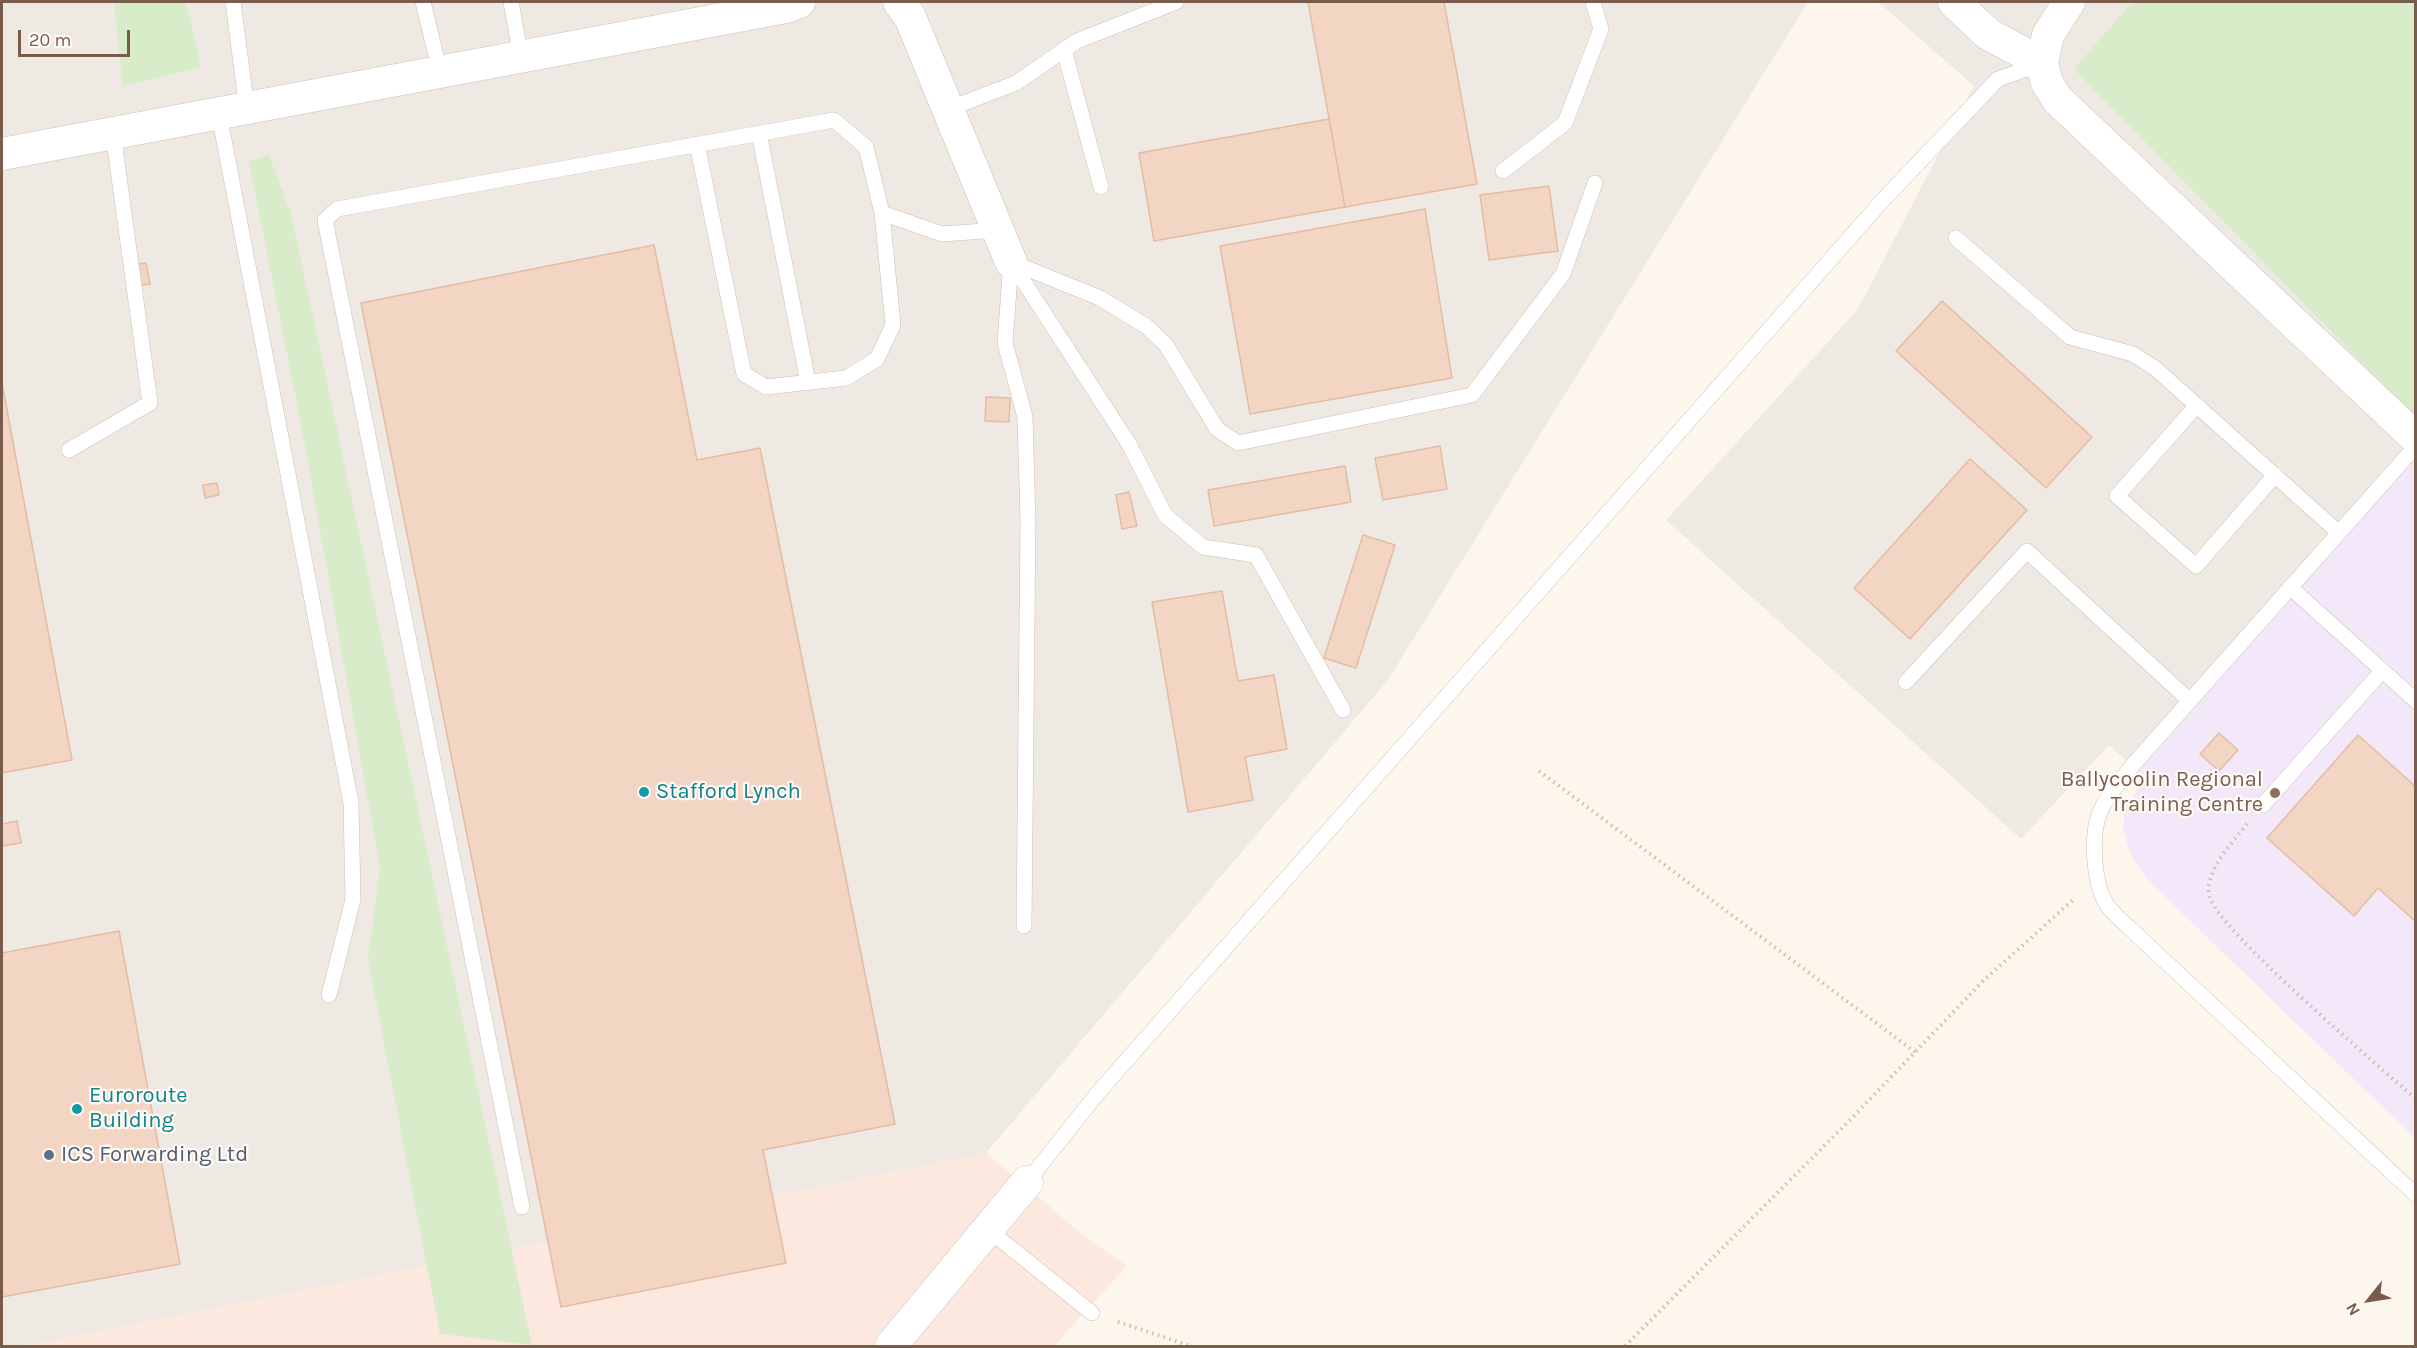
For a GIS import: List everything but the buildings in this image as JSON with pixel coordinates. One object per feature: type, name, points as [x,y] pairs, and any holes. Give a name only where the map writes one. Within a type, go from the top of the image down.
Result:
[{"type":"street","points":[[2,154],[786,7],[799,2]]},
{"type":"street","points":[[899,2],[910,17],[1011,262]]},
{"type":"street","points":[[1954,2],[1988,34],[2043,63]]},
{"type":"street","points":[[2069,2],[2048,35],[2043,63],[2047,82],[2058,100],[2415,438]]},
{"type":"street","points":[[891,1347],[986,1228],[1027,1182]]},
{"type":"lane","points":[[233,2],[233,111],[351,803],[353,899],[329,995]]},
{"type":"lane","points":[[423,2],[440,72]]},
{"type":"lane","points":[[511,2],[521,57]]},
{"type":"lane","points":[[948,109],[1016,83],[1077,41],[1176,2]]},
{"type":"lane","points":[[1503,171],[1565,123],[1601,29],[1593,2]]},
{"type":"lane","points":[[1064,50],[1101,187]]},
{"type":"lane","points":[[1027,1182],[1113,1076],[1882,201],[1998,79],[2043,63]]},
{"type":"lane","points":[[522,1207],[325,220],[337,209],[697,144],[834,120],[866,147],[882,213],[892,324],[877,359],[846,378],[766,387],[744,374],[697,144]]},
{"type":"lane","points":[[69,450],[150,403],[113,133]]},
{"type":"lane","points":[[759,133],[808,382]]},
{"type":"lane","points":[[1011,262],[1100,298],[1146,326],[1166,345],[1217,429],[1238,443],[1472,395],[1563,274],[1595,183]]},
{"type":"lane","points":[[882,213],[942,234],[998,230]]},
{"type":"lane","points":[[1956,238],[2070,337],[2133,354],[2156,369],[2338,532]]},
{"type":"lane","points":[[1011,262],[1129,444],[1165,515],[1203,547],[1256,555],[1343,710]]},
{"type":"lane","points":[[1011,262],[1005,343],[1025,417],[1028,520],[1024,926]]},
{"type":"lane","points":[[2197,405],[2117,496],[2196,566],[2275,475]]},
{"type":"lane","points":[[2415,446],[2190,700],[2105,800],[2094,822],[2096,873],[2105,902],[2138,936],[2415,1195]]},
{"type":"lane","points":[[1906,682],[2027,551],[2190,700]]},
{"type":"lane","points":[[2290,587],[2415,701]]},
{"type":"lane","points":[[2263,804],[2382,671]]},
{"type":"lane","points":[[986,1228],[1092,1313]]},
{"type":"path","points":[[1539,771],[1915,1052]]},
{"type":"path","points":[[2263,804],[2233,842],[2211,879],[2209,894],[2215,910],[2228,926],[2283,979],[2415,1099]]},
{"type":"path","points":[[1625,1347],[1983,981],[2066,909],[2096,873]]},
{"type":"path","points":[[1092,1313],[1191,1347]]},
{"type":"shaded area","points":[[2,2],[1808,2],[1388,680],[986,1153],[23,1346],[2,1346]]},
{"type":"shaded area","points":[[1878,2],[2415,2],[2415,1138],[2148,880],[2131,855],[2123,829],[2125,807],[2146,779],[2109,745],[2021,839],[1666,520],[1858,309],[1974,86]]},
{"type":"shaded area","name":"Ballycoolin Regional Training Centre","points":[[2409,461],[2416,468],[2415,1138],[2148,880],[2131,855],[2123,829],[2125,807],[2146,779],[2132,766]]},
{"type":"shaded area","points":[[986,1153],[1088,1239],[1127,1266],[1054,1346],[23,1346]]},
{"type":"green space","points":[[114,2],[186,2],[201,67],[123,86]]},
{"type":"green space","points":[[2132,2],[2415,2],[2415,417],[2074,69]]},
{"type":"green space","points":[[269,155],[291,214],[532,1345],[440,1334],[368,959],[380,867],[303,434],[249,162]]},
{"type":"place","name":"Stafford Lynch","points":[[644,792]]},
{"type":"place","name":"Ballycoolin Regional Training Centre","points":[[2275,793]]},
{"type":"place","name":"Euroroute Building","points":[[77,1109]]},
{"type":"place","name":"ICS Forwarding Ltd","points":[[49,1155]]}]
